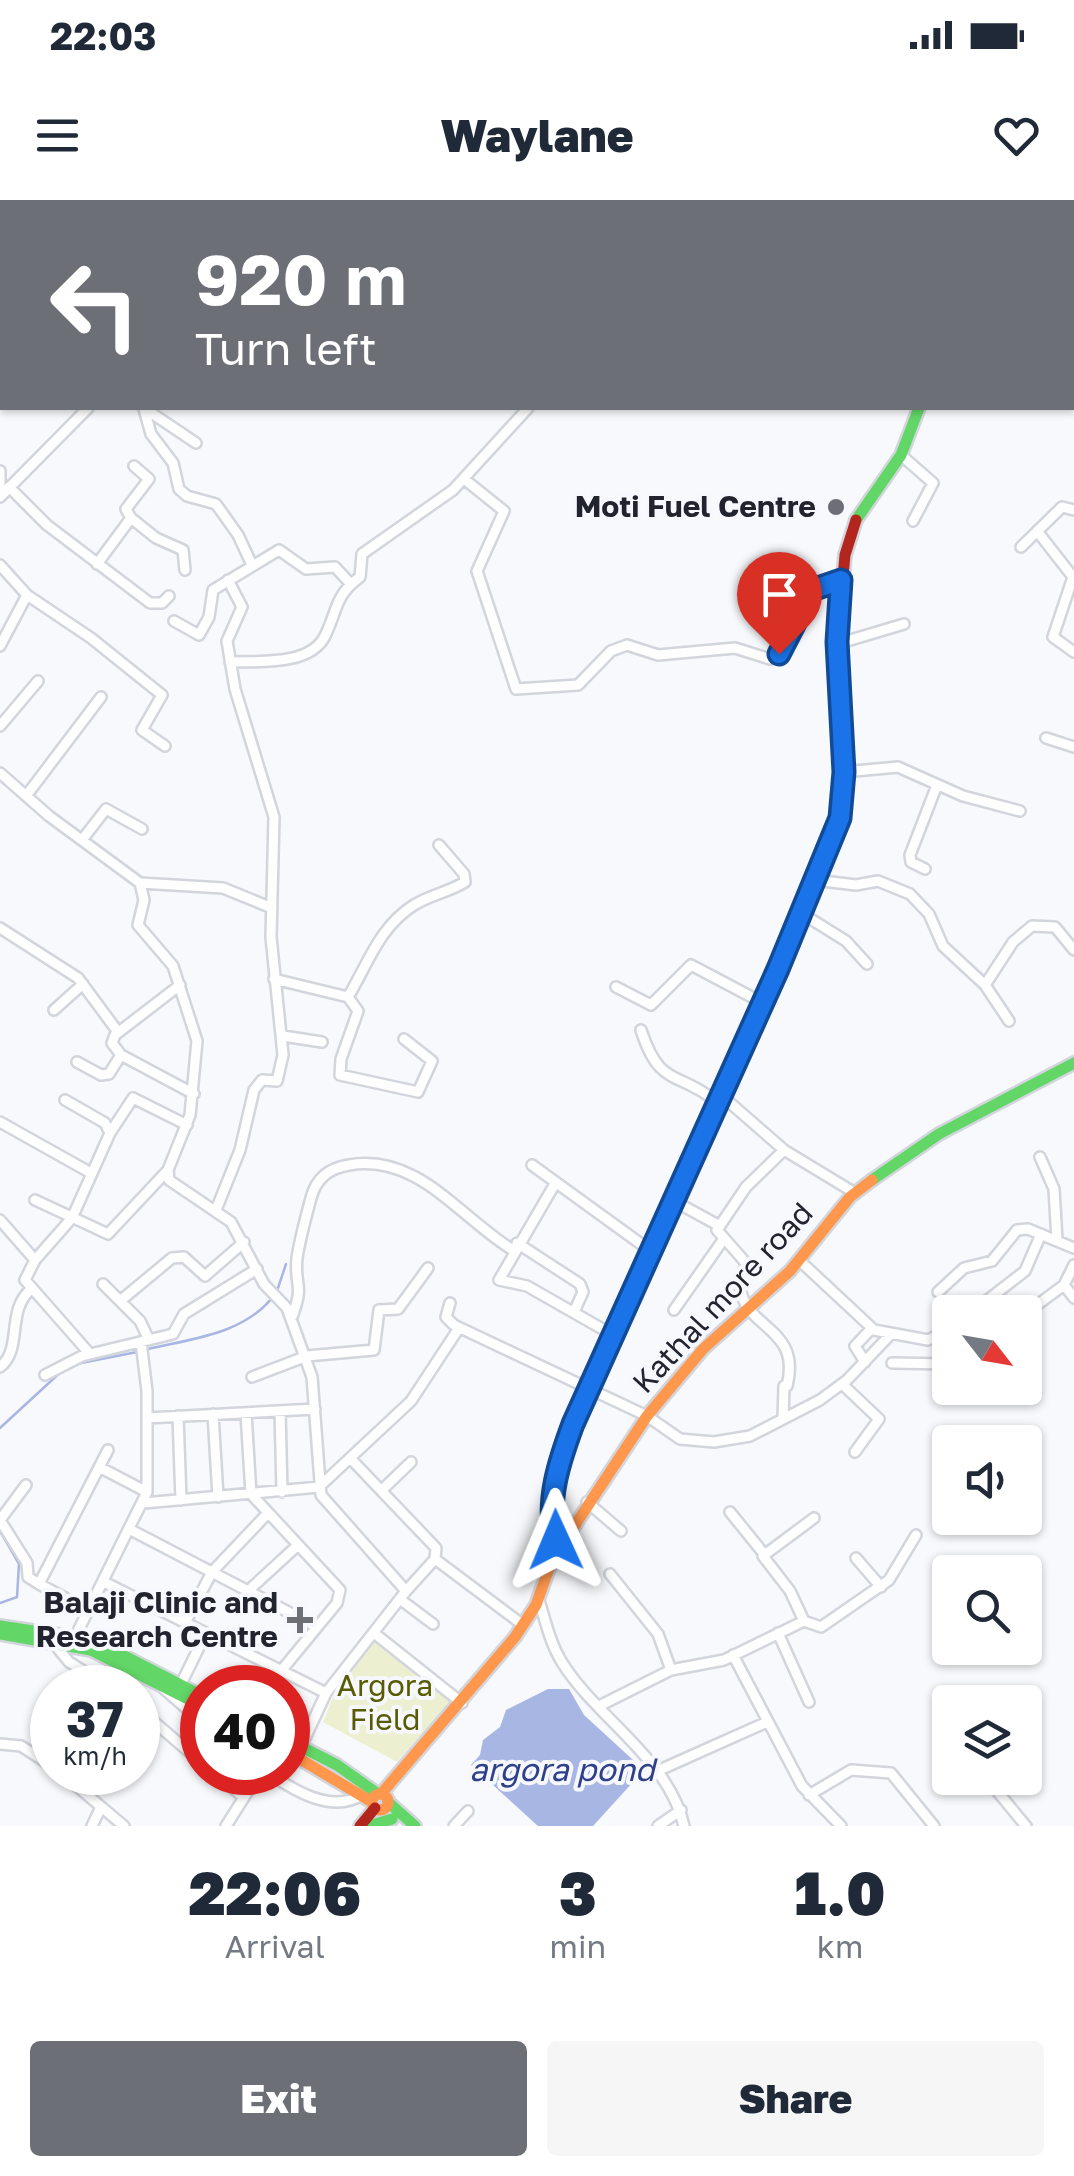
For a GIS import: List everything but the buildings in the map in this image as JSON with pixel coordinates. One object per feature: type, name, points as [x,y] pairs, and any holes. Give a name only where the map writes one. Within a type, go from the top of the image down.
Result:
[{"type":"main road","points":[[560,1546],[551,1522],[558,1470],[587,1389],[652,1252],[840,818],[844,772],[837,644],[841,580],[852,529],[900,455],[918,410]]},
{"type":"main road","name":"Kathal more road","points":[[381,1806],[523,1625],[560,1546],[587,1502],[647,1416],[703,1349],[799,1260],[855,1193],[939,1134],[1074,1063]]},
{"type":"main road","points":[[0,1626],[76,1636],[180,1684]]},
{"type":"main road","points":[[0,1634],[52,1640],[125,1665]]},
{"type":"main road","points":[[310,1754],[381,1806]]},
{"type":"main road","points":[[310,1765],[415,1826]]},
{"type":"main road","points":[[360,1826],[381,1806]]},
{"type":"main road","points":[[368,1826],[381,1806]]},
{"type":"street","points":[[0,496],[86,410]]},
{"type":"street","points":[[145,410],[151,434],[173,463],[180,489],[187,496],[216,504],[252,565]]},
{"type":"street","points":[[148,410],[196,442]]},
{"type":"street","points":[[230,662],[293,658],[320,643],[349,582],[360,577],[359,559],[367,549],[464,479],[526,410]]},
{"type":"street","points":[[900,455],[933,483],[913,521]]},
{"type":"street","points":[[134,466],[148,479],[126,508],[131,518],[156,538],[183,550],[184,570]]},
{"type":"street","points":[[0,472],[0,496]]},
{"type":"street","points":[[464,479],[504,511],[478,571],[516,688],[578,685],[611,651],[627,644],[664,655],[736,648],[770,659],[781,652],[812,590],[841,580]]},
{"type":"street","points":[[8,487],[97,564],[150,603],[162,604],[168,596]]},
{"type":"street","points":[[1021,546],[1069,508],[1074,496]]},
{"type":"street","points":[[97,564],[131,518]]},
{"type":"street","points":[[1037,531],[1073,577],[1053,636],[1074,652]]},
{"type":"street","points":[[174,621],[199,634],[209,617],[211,593],[252,565],[283,550],[306,569],[335,567],[349,582]]},
{"type":"street","points":[[0,565],[27,595],[91,638],[162,695],[142,730],[164,746]]},
{"type":"street","points":[[216,1210],[240,1150],[256,1085],[262,1080],[274,1082],[279,1076],[283,1036],[274,979],[272,908],[276,857],[272,807],[230,662],[228,636],[242,608],[228,580]]},
{"type":"street","points":[[0,646],[27,595]]},
{"type":"street","points":[[837,644],[904,624]]},
{"type":"street","points":[[0,726],[38,681]]},
{"type":"street","points":[[26,796],[102,696]]},
{"type":"street","points":[[1046,738],[1074,747]]},
{"type":"street","points":[[844,772],[898,767],[937,785],[1020,811]]},
{"type":"street","points":[[0,773],[140,883],[222,888],[272,908]]},
{"type":"street","points":[[925,870],[911,862],[910,855],[937,785]]},
{"type":"street","points":[[82,840],[106,810],[142,829]]},
{"type":"street","points":[[348,997],[372,949],[396,919],[433,895],[465,882],[464,874],[439,845]]},
{"type":"street","points":[[814,880],[856,885],[878,881],[910,894],[929,914],[945,949],[985,985],[1009,1020]]},
{"type":"street","points":[[35,1200],[108,1234],[168,1170],[187,1125],[194,1094],[196,1041],[180,985],[166,956],[138,925],[144,900],[140,883]]},
{"type":"street","points":[[801,913],[846,941],[868,964]]},
{"type":"street","points":[[985,985],[1012,942],[1032,926],[1055,927],[1074,950]]},
{"type":"street","points":[[0,928],[82,984],[118,1032]]},
{"type":"street","points":[[616,987],[655,1004],[691,964],[762,1003]]},
{"type":"street","points":[[274,979],[348,997],[358,1010],[341,1059],[340,1075],[418,1092],[432,1059],[404,1040]]},
{"type":"street","points":[[54,1010],[82,984]]},
{"type":"street","points":[[180,985],[118,1032],[112,1043],[121,1056],[194,1094]]},
{"type":"street","points":[[642,1030],[652,1060],[665,1074],[679,1084],[692,1084],[719,1099],[784,1150],[855,1193]]},
{"type":"street","points":[[283,1036],[322,1042]]},
{"type":"street","points":[[77,1062],[105,1076],[121,1056]]},
{"type":"street","points":[[90,1354],[30,1290],[26,1276],[72,1218],[110,1133],[133,1098],[187,1125]]},
{"type":"street","points":[[65,1100],[105,1123],[110,1133]]},
{"type":"street","points":[[0,1122],[91,1173]]},
{"type":"street","points":[[718,1225],[746,1187],[784,1150]]},
{"type":"street","points":[[1040,1157],[1054,1189],[1058,1240]]},
{"type":"street","points":[[290,1312],[302,1290],[297,1260],[311,1197],[320,1180],[339,1167],[373,1162],[397,1168],[437,1188],[471,1222],[580,1284],[582,1294],[574,1312]]},
{"type":"street","points":[[532,1164],[652,1252]]},
{"type":"street","points":[[168,1170],[173,1184],[231,1222],[264,1284],[290,1312],[307,1356],[324,1502],[403,1595],[433,1624]]},
{"type":"street","points":[[556,1182],[515,1246],[500,1281],[527,1286],[612,1335]]},
{"type":"street","points":[[674,1201],[718,1225],[722,1240],[746,1263],[740,1283],[748,1307],[783,1338],[791,1370],[785,1386],[783,1419]]},
{"type":"street","points":[[0,1220],[35,1260]]},
{"type":"street","points":[[938,1292],[964,1268],[988,1264],[1017,1230],[1041,1234],[1074,1248]]},
{"type":"street","points":[[994,1295],[1025,1271],[1041,1234]]},
{"type":"street","points":[[674,1310],[722,1240]]},
{"type":"street","points":[[120,1301],[172,1258],[184,1257],[205,1276],[244,1242]]},
{"type":"street","points":[[799,1260],[872,1328],[932,1340]]},
{"type":"street","points":[[1042,1301],[1064,1285],[1074,1265]]},
{"type":"street","points":[[45,1374],[90,1354],[173,1334],[184,1314],[257,1268]]},
{"type":"street","points":[[252,1376],[307,1356],[374,1350],[379,1310],[398,1308],[428,1268]]},
{"type":"street","points":[[76,1636],[146,1497],[144,1343],[120,1301],[103,1284]]},
{"type":"street","points":[[1064,1285],[1074,1298]]},
{"type":"street","points":[[0,1367],[10,1358],[16,1306],[30,1290]]},
{"type":"street","points":[[450,1303],[446,1317],[459,1328],[647,1416],[680,1439],[714,1442],[741,1439],[842,1384],[891,1334]]},
{"type":"street","points":[[100,1466],[146,1497],[181,1500],[320,1487],[411,1402],[459,1328]]},
{"type":"street","points":[[865,1362],[855,1346],[872,1328]]},
{"type":"street","points":[[892,1363],[932,1364]]},
{"type":"street","points":[[842,1384],[879,1419],[855,1452]]},
{"type":"street","points":[[146,1418],[316,1409]]},
{"type":"street","points":[[280,1411],[282,1492]]},
{"type":"street","points":[[246,1412],[251,1494],[340,1590],[336,1603],[286,1665]]},
{"type":"street","points":[[213,1414],[218,1497]]},
{"type":"street","points":[[178,1416],[181,1500]]},
{"type":"street","points":[[39,1584],[108,1450]]},
{"type":"street","points":[[350,1458],[432,1542],[435,1559],[523,1625]]},
{"type":"street","points":[[382,1490],[411,1462]]},
{"type":"street","points":[[26,1484],[0,1520],[27,1564],[28,1577],[89,1611]]},
{"type":"street","points":[[587,1502],[621,1530]]},
{"type":"street","points":[[730,1512],[764,1554],[804,1621],[819,1628],[881,1587],[916,1535]]},
{"type":"street","points":[[185,1623],[212,1572],[268,1513]]},
{"type":"street","points":[[764,1554],[814,1518]]},
{"type":"street","points":[[131,1530],[317,1627]]},
{"type":"street","points":[[248,1591],[298,1545]]},
{"type":"street","points":[[856,1558],[881,1587]]},
{"type":"street","points":[[310,1728],[326,1693],[435,1559]]},
{"type":"street","points":[[610,1574],[658,1634],[670,1670]]},
{"type":"street","points":[[104,1582],[269,1665]]},
{"type":"street","points":[[538,1597],[562,1662],[655,1772],[680,1810],[684,1826]]},
{"type":"street","points":[[599,1706],[670,1670],[733,1655],[804,1621]]},
{"type":"street","points":[[778,1632],[809,1702]]},
{"type":"street","points":[[374,1633],[462,1703]]},
{"type":"street","points":[[190,1665],[206,1634]]},
{"type":"street","points":[[52,1640],[74,1665]]},
{"type":"street","points":[[733,1655],[809,1795],[841,1826]]},
{"type":"street","points":[[160,1684],[180,1702]]},
{"type":"street","points":[[310,1685],[326,1693]]},
{"type":"street","points":[[655,1772],[767,1722]]},
{"type":"street","points":[[160,1727],[180,1743]]},
{"type":"street","points":[[0,1744],[22,1746],[30,1751]]},
{"type":"street","points":[[809,1795],[851,1770],[890,1773],[934,1826]]},
{"type":"street","points":[[87,1795],[124,1826]]},
{"type":"street","points":[[303,1795],[381,1806]]},
{"type":"street","points":[[1001,1795],[1026,1826]]},
{"type":"street","points":[[226,1826],[242,1796]]},
{"type":"street","points":[[92,1826],[101,1807]]},
{"type":"street","points":[[658,1826],[680,1810]]},
{"type":"street","points":[[454,1826],[468,1811]]},
{"type":"green space","name":"Argora Field","points":[[379,1636],[454,1699],[397,1762],[323,1722],[335,1692]]},
{"type":"water","name":"argora pond","points":[[548,1689],[569,1689],[584,1715],[644,1770],[593,1826],[538,1826],[471,1765],[480,1755],[483,1740],[500,1727],[506,1710]]},
{"type":"waterway","points":[[277,1291],[286,1264]]},
{"type":"waterway","points":[[144,1350],[230,1328],[272,1298]]},
{"type":"waterway","points":[[76,1364],[137,1352]]},
{"type":"waterway","points":[[0,1428],[64,1369]]},
{"type":"waterway","points":[[0,1531],[19,1564],[17,1597],[0,1603]]},
{"type":"traffic: fast","points":[[856,520],[901,455],[918,410]]},
{"type":"traffic: fast","points":[[872,1180],[939,1134],[1074,1063]]},
{"type":"traffic: fast","points":[[0,1626],[93,1640],[180,1685]]},
{"type":"traffic: fast","points":[[0,1634],[91,1650],[180,1695]]},
{"type":"traffic: fast","points":[[310,1751],[378,1794]]},
{"type":"traffic: fast","points":[[388,1802],[415,1826]]},
{"type":"traffic: fast","points":[[369,1826],[392,1819]]},
{"type":"traffic: slow","points":[[560,1546],[552,1501],[568,1438],[750,1029]]},
{"type":"traffic: slow","points":[[381,1794],[515,1637],[536,1605],[552,1560],[647,1416],[703,1349],[790,1271],[850,1197],[872,1180]]},
{"type":"traffic: slow","points":[[310,1765],[372,1802]]},
{"type":"traffic: slow","points":[[380,1794],[388,1802],[380,1810],[372,1802],[380,1794]]},
{"type":"traffic: jam","points":[[750,1029],[840,818],[844,772],[837,642],[845,555],[856,520]]},
{"type":"traffic: jam","points":[[360,1826],[375,1808]]},
{"type":"place","name":"Moti Fuel Centre","points":[[836,507]]},
{"type":"place","name":"Balaji Clinic and Research Centre","points":[[300,1620]]},
{"type":"route","points":[[556,1540],[551,1522],[556,1482],[573,1424],[778,969],[840,818],[844,772],[837,642],[841,580],[812,590],[779,654]]}]
